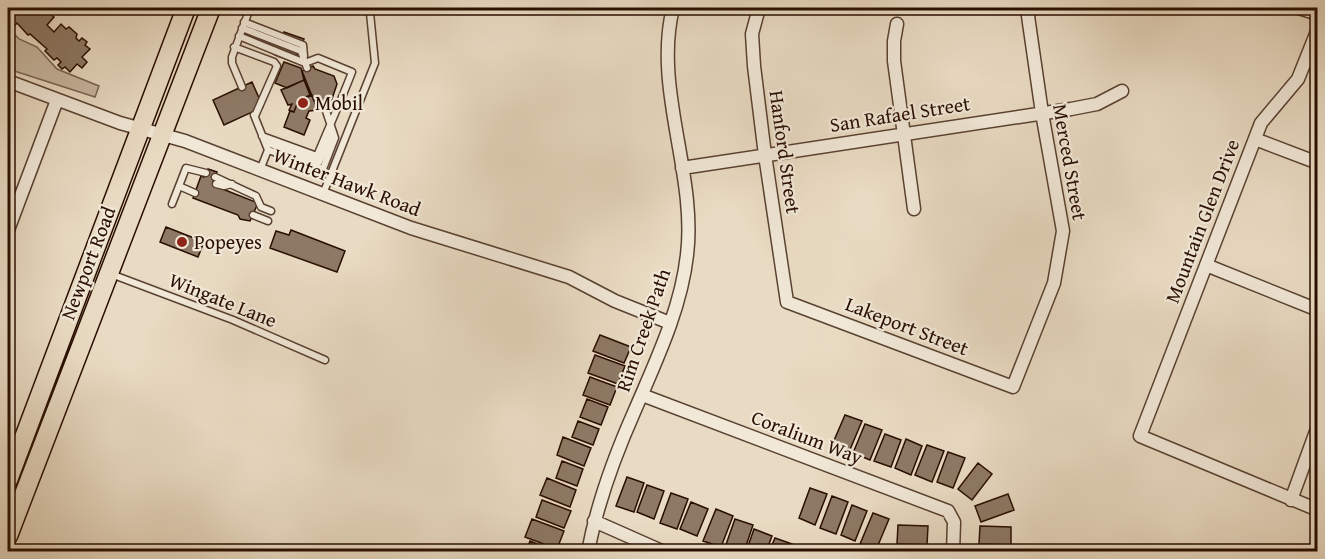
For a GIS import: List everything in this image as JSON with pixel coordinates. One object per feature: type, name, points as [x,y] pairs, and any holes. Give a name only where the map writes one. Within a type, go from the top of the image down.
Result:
[{"type":"main road","name":"Newport Road","points":[[8,480],[186,8]]},
{"type":"main road","name":"Newport Road","points":[[8,536],[211,8]]},
{"type":"street","name":"Rim Creek Path","points":[[588,552],[594,521],[670,323],[682,284],[689,242],[667,53],[672,8]]},
{"type":"street","name":"Hanford Street","points":[[759,8],[752,34],[754,66],[787,302]]},
{"type":"street","name":"Merced Street","points":[[1013,387],[1054,283],[1063,231],[1028,16],[1031,8]]},
{"type":"street","points":[[1299,8],[1317,15]]},
{"type":"street","points":[[897,24],[894,62],[914,209]]},
{"type":"street","name":"Mountain Glen Drive","points":[[1291,500],[1140,436],[1261,123],[1298,79],[1317,29]]},
{"type":"street","name":"Winter Hawk Road","points":[[8,81],[120,123],[163,134],[456,243],[534,264],[569,277],[615,302],[670,323]]},
{"type":"street","name":"San Rafael Street","points":[[682,168],[1097,104],[1122,91]]},
{"type":"street","points":[[8,230],[57,100]]},
{"type":"street","points":[[1255,139],[1317,163]]},
{"type":"street","points":[[1206,265],[1317,310]]},
{"type":"street","name":"Lakeport Street","points":[[787,302],[1013,387]]},
{"type":"street","name":"Coralium Way","points":[[642,395],[948,511],[954,522],[953,552]]},
{"type":"street","points":[[1317,426],[1291,500],[1317,510]]},
{"type":"street","points":[[594,521],[664,552]]},
{"type":"lane","points":[[242,87],[232,63],[234,46],[250,8]]},
{"type":"lane","points":[[323,195],[375,63],[370,13],[372,8]]},
{"type":"lane","points":[[243,25],[301,51],[306,66]]},
{"type":"lane","points":[[239,36],[306,66]]},
{"type":"lane","points":[[234,46],[274,62],[277,66],[254,114],[268,150],[260,171]]},
{"type":"lane","points":[[264,139],[317,156],[352,72],[318,58],[306,66]]},
{"type":"lane","points":[[268,150],[323,169],[335,138],[325,108]]},
{"type":"lane","points":[[172,204],[186,168],[192,168],[203,175]]},
{"type":"lane","points":[[215,180],[224,186],[233,184],[256,196],[261,207],[271,211]]},
{"type":"lane","points":[[179,186],[195,193]]},
{"type":"lane","points":[[253,215],[268,221]]},
{"type":"lane","name":"Wingate Lane","points":[[108,273],[233,320],[325,360]]},
{"type":"shaded area","points":[[8,27],[19,39],[37,47],[57,69],[99,86],[95,97],[8,69]]},
{"type":"building","points":[[10,8],[49,8],[51,10],[49,13],[54,17],[47,25],[54,32],[61,24],[77,34],[76,38],[79,41],[82,38],[87,42],[85,45],[90,49],[82,57],[87,62],[82,68],[77,64],[70,72],[65,67],[62,69],[58,65],[61,62],[57,58],[54,60],[45,51],[47,49],[30,34],[28,35],[17,23],[14,26],[8,20]]},
{"type":"building","points":[[284,32],[304,39],[294,62],[275,55]]},
{"type":"building","points":[[284,62],[301,68],[304,80],[287,88],[275,83]]},
{"type":"building","points":[[313,66],[315,69],[334,76],[337,84],[330,105],[318,111],[302,71]]},
{"type":"building","points":[[304,80],[310,95],[298,101],[294,112],[289,110],[292,104],[288,105],[281,90]]},
{"type":"building","points":[[252,82],[263,107],[224,125],[213,100]]},
{"type":"building","points":[[312,95],[318,110],[309,111],[306,118],[310,120],[304,135],[284,127],[290,111],[294,112],[298,101]]},
{"type":"building","points":[[208,169],[217,172],[213,182],[216,183],[215,186],[258,203],[250,221],[240,219],[238,215],[193,198],[201,176],[204,177]]},
{"type":"building","name":"Popeyes","points":[[166,227],[204,242],[198,257],[160,242]]},
{"type":"building","points":[[291,230],[345,251],[337,272],[270,248],[276,231],[289,235]]},
{"type":"building","points":[[600,335],[631,347],[624,363],[593,351]]},
{"type":"building","points":[[595,355],[625,366],[618,384],[588,373]]},
{"type":"building","points":[[590,377],[617,387],[610,405],[583,395]]},
{"type":"building","points":[[587,399],[608,407],[601,425],[580,417]]},
{"type":"building","points":[[845,415],[862,421],[849,452],[832,445]]},
{"type":"building","points":[[578,421],[599,429],[593,445],[572,437]]},
{"type":"building","points":[[865,424],[882,430],[870,460],[853,453]]},
{"type":"building","points":[[885,434],[901,440],[891,467],[874,461]]},
{"type":"building","points":[[563,437],[591,448],[584,466],[557,455]]},
{"type":"building","points":[[906,439],[922,446],[911,475],[895,468]]},
{"type":"building","points":[[927,445],[944,451],[932,482],[915,475]]},
{"type":"building","points":[[948,452],[965,458],[953,488],[937,482]]},
{"type":"building","points":[[562,461],[583,469],[577,486],[556,478]]},
{"type":"building","points":[[978,463],[992,474],[972,500],[958,489]]},
{"type":"building","points":[[627,477],[644,483],[634,512],[616,506]]},
{"type":"building","points":[[547,478],[576,490],[570,507],[540,495]]},
{"type":"building","points":[[647,485],[664,491],[654,519],[637,512]]},
{"type":"building","points":[[810,488],[827,494],[815,525],[799,518]]},
{"type":"building","points":[[671,493],[688,499],[677,529],[660,523]]},
{"type":"building","points":[[1008,494],[1014,510],[981,522],[975,506]]},
{"type":"building","points":[[832,496],[848,502],[836,534],[820,528]]},
{"type":"building","points":[[542,500],[571,511],[564,528],[536,517]]},
{"type":"building","points":[[691,502],[708,509],[697,536],[680,529]]},
{"type":"building","points":[[852,505],[867,511],[855,541],[841,535]]},
{"type":"building","points":[[716,509],[733,516],[721,547],[703,541]]},
{"type":"building","points":[[873,513],[889,519],[876,550],[860,544]]},
{"type":"building","points":[[532,519],[564,531],[557,549],[525,537]]},
{"type":"building","points":[[735,519],[753,525],[744,552],[724,550]]},
{"type":"building","points":[[898,525],[928,526],[927,545],[897,544]]},
{"type":"building","points":[[980,526],[1011,527],[1011,545],[979,544]]},
{"type":"building","points":[[754,529],[772,536],[766,552],[746,552]]},
{"type":"building","points":[[775,538],[792,544],[789,552],[769,552]]},
{"type":"building","points":[[530,541],[556,552],[526,552]]},
{"type":"building","points":[[977,547],[1007,548],[1007,552],[977,552]]},
{"type":"building","points":[[894,548],[927,548],[927,552],[894,552]]},
{"type":"place","name":"Mobil","points":[[303,103]]},
{"type":"place","name":"Popeyes","points":[[182,242]]}]
